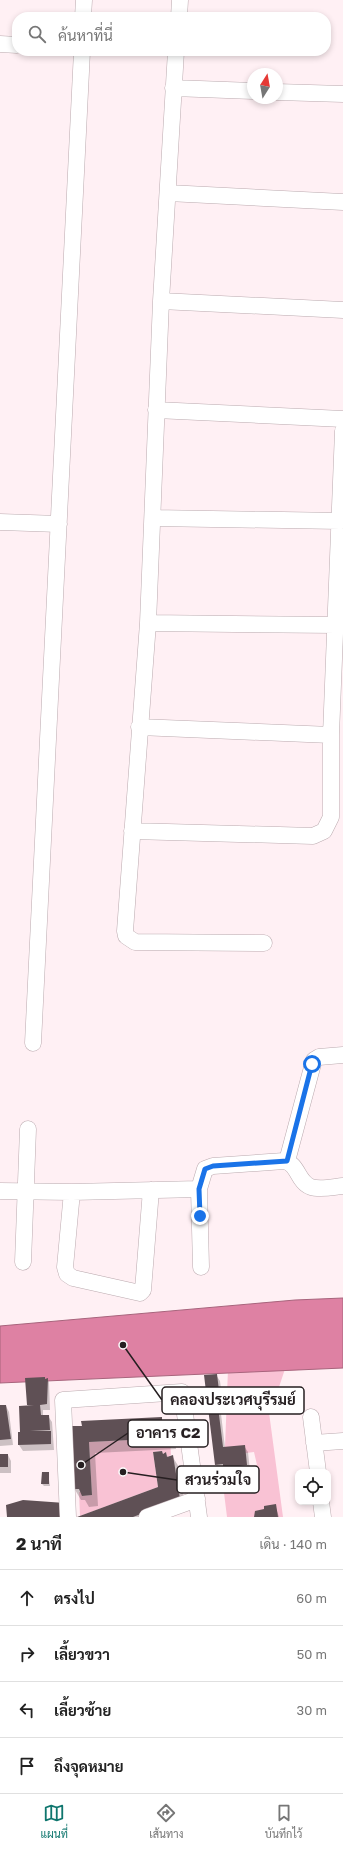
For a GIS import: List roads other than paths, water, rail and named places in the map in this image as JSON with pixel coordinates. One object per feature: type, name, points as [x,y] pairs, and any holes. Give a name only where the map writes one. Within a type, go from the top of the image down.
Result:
[{"type":"street","points":[[83,12],[84,0]]},
{"type":"street","points":[[179,12],[180,0]]},
{"type":"street","points":[[0,44],[12,45]]},
{"type":"street","points":[[33,1043],[82,56]]},
{"type":"street","points":[[176,56],[161,301],[148,623],[139,727],[125,931],[126,936],[135,942],[264,942]]},
{"type":"street","points":[[173,88],[247,91]]},
{"type":"street","points":[[283,92],[343,94]]},
{"type":"street","points":[[168,193],[343,202]]},
{"type":"street","points":[[161,301],[343,310]]},
{"type":"street","points":[[156,410],[343,419]]},
{"type":"street","points":[[132,831],[313,836],[324,831],[331,817],[331,735],[338,693],[336,625],[340,590],[340,521],[343,431]]},
{"type":"street","points":[[153,518],[340,521]]},
{"type":"street","points":[[0,522],[59,524]]},
{"type":"street","points":[[148,623],[336,625]]},
{"type":"street","points":[[139,727],[331,735]]},
{"type":"street","points":[[287,1161],[314,1060],[319,1057],[343,1055]]},
{"type":"street","points":[[23,1262],[28,1129]]},
{"type":"street","points":[[201,1267],[199,1189],[205,1169],[213,1166],[287,1161],[297,1170],[302,1181],[312,1187],[343,1186]]},
{"type":"street","points":[[0,1191],[72,1192],[199,1189]]},
{"type":"street","points":[[72,1192],[65,1267],[68,1274],[73,1278],[140,1293],[143,1290],[151,1190]]},
{"type":"street","points":[[68,1517],[63,1400],[182,1392],[199,1517]]},
{"type":"street","points":[[311,1417],[318,1469]]},
{"type":"street","points":[[314,1443],[343,1441]]},
{"type":"street","points":[[147,1517],[197,1500]]},
{"type":"street","points":[[321,1505],[323,1517]]},
{"type":"place","name":"คลองประเวศบุรีรมย์","points":[[123,1345]]},
{"type":"place","name":"อาคาร C2","points":[[81,1465]]},
{"type":"place","name":"สวนร่วมใจ","points":[[123,1472]]}]
